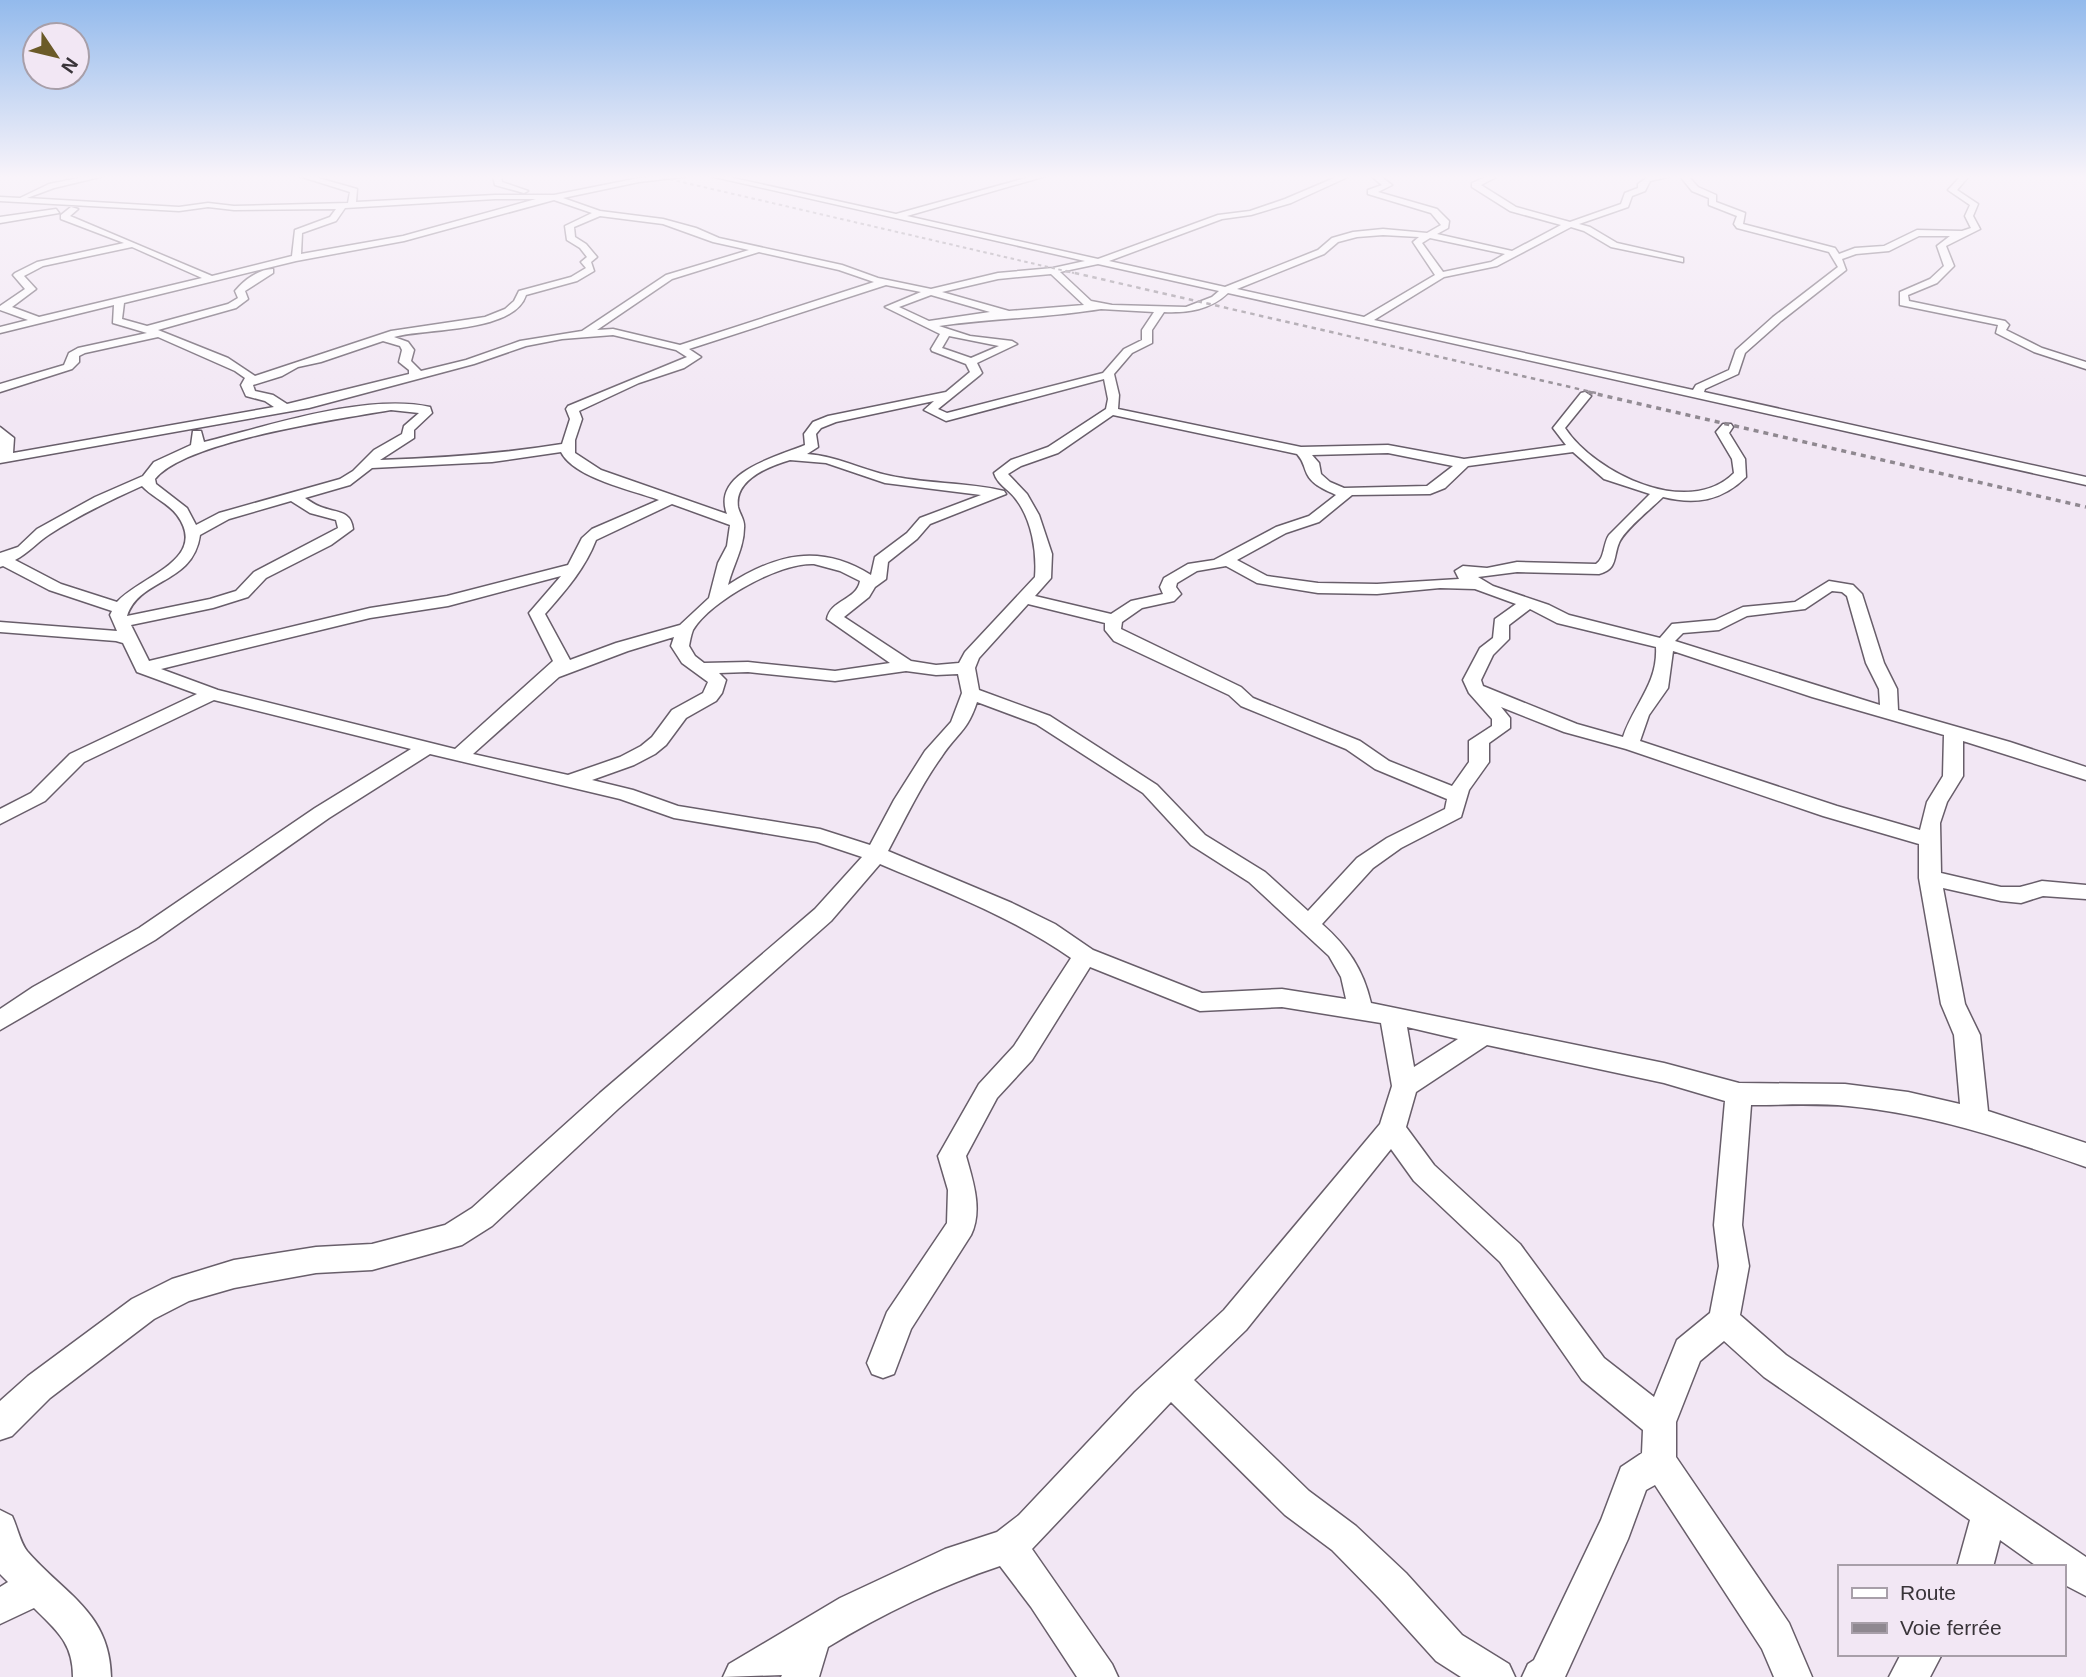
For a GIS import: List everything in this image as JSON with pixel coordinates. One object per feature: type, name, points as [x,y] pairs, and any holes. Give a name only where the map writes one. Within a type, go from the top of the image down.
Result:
[{"type":"street","points":[[40,321],[4,308],[6,304],[29,293],[31,289],[18,275],[40,264],[85,254]]},
{"type":"street","points":[[161,254],[180,266],[211,279]]},
{"type":"street","points":[[0,331],[316,254]]},
{"type":"street","points":[[278,405],[269,398],[250,393],[247,385],[251,380],[278,374],[295,364],[317,360],[330,353],[402,331],[477,321],[509,311],[519,302],[522,293],[586,274],[591,269],[586,262],[592,257],[590,254]]},
{"type":"street","points":[[586,333],[669,277],[744,254]]},
{"type":"street","points":[[790,254],[1008,314]]},
{"type":"street","points":[[1068,254],[2086,481]]},
{"type":"street","points":[[946,332],[936,349],[971,362],[1012,344],[969,340],[890,306],[930,292],[998,276],[1053,271],[1119,254]]},
{"type":"street","points":[[1053,271],[1088,303],[1161,310],[1191,309],[1216,299],[1226,290],[1313,254]]},
{"type":"street","points":[[1425,254],[1441,275]]},
{"type":"street","points":[[1365,321],[1441,275],[1494,264],[1509,254]]},
{"type":"street","points":[[1655,254],[1679,260]]},
{"type":"street","points":[[1697,394],[1700,387],[1734,372],[1740,352],[1777,319],[1841,271],[1843,268],[1835,254]]},
{"type":"street","points":[[1838,257],[1846,254]]},
{"type":"street","points":[[1946,254],[1949,266],[1944,273],[1923,287],[1905,292],[1904,303],[2001,323],[2004,326],[2000,331],[2038,350],[2086,366]]},
{"type":"street","points":[[0,388],[68,367],[74,362],[74,355],[82,350],[151,333],[240,302],[243,299],[240,291],[246,284],[265,275],[275,264]]},
{"type":"street","points":[[12,283],[24,282]]},
{"type":"street","points":[[680,348],[885,282]]},
{"type":"street","points":[[119,302],[119,314],[115,320],[229,363],[245,372],[251,380]]},
{"type":"street","points":[[929,324],[1008,314],[1066,312],[1099,306]]},
{"type":"street","points":[[971,362],[976,373],[933,406],[929,410],[932,414],[946,417],[1107,375],[1128,351],[1148,341],[1147,330],[1161,310]]},
{"type":"street","points":[[477,321],[524,343]]},
{"type":"street","points":[[0,431],[8,438],[3,459],[278,405],[309,404],[470,362],[524,343],[586,333],[613,332],[680,348],[695,357],[680,366],[635,381],[572,409],[576,419],[566,447],[567,455],[596,473],[736,522]]},
{"type":"street","points":[[386,338],[404,344],[408,350],[405,362],[415,369],[415,376]]},
{"type":"street","points":[[0,1424],[39,1387],[133,1317],[183,1289],[234,1274],[316,1260],[372,1257],[452,1236],[482,1217],[609,1101],[824,915],[876,853],[904,800],[935,751],[960,724],[971,656],[1043,578],[1044,554],[1032,515],[1022,497],[1002,478],[1001,473],[1006,468],[1053,450],[1111,411],[1114,395],[1107,375]]},
{"type":"street","points":[[375,387],[400,400],[402,405]]},
{"type":"street","points":[[716,600],[726,563],[735,546],[736,522],[731,501],[747,473],[755,467],[792,457],[812,447],[810,434],[817,425],[832,419],[947,395]]},
{"type":"street","points":[[1548,450],[1560,431],[1559,428],[1585,396]]},
{"type":"street","points":[[1,560],[23,550],[42,532],[100,500],[148,479],[159,465],[198,447],[316,419],[402,405],[426,410],[408,429],[409,435],[345,482],[215,520],[193,533]]},
{"type":"street","points":[[1111,411],[1301,451],[1388,449],[1464,463],[1578,448]]},
{"type":"street","points":[[191,423],[198,436],[198,447]]},
{"type":"street","points":[[1560,431],[1605,474],[1660,492],[1694,499],[1715,494],[1733,484],[1741,474],[1738,454],[1723,438],[1722,432],[1727,427]]},
{"type":"street","points":[[366,464],[459,458],[489,460],[566,447]]},
{"type":"street","points":[[1301,451],[1312,463],[1314,475],[1325,485],[1346,494]]},
{"type":"street","points":[[792,457],[828,459],[886,479],[926,486],[968,488],[1022,497]]},
{"type":"street","points":[[1023,598],[1114,620],[1137,604],[1168,598],[1173,594],[1168,587],[1170,581],[1185,571],[1226,561],[1281,530],[1314,519],[1346,494],[1358,490],[1430,491],[1464,463]]},
{"type":"street","points":[[0,627],[118,636],[127,599],[170,571],[188,554],[193,533],[182,511],[149,486],[148,479]]},
{"type":"street","points":[[1476,584],[1463,571],[1487,573],[1517,567],[1590,571],[1606,567],[1611,558],[1610,543],[1660,492]]},
{"type":"street","points":[[906,666],[835,619],[836,613],[863,594],[868,584],[880,576],[880,560],[912,536],[925,521],[995,494]]},
{"type":"street","points":[[123,623],[166,610],[188,609],[244,593],[259,576],[324,544],[346,529],[345,521],[341,517],[315,510],[292,496]]},
{"type":"street","points":[[460,755],[553,673],[562,661],[559,649],[538,619],[537,613],[574,568],[589,538],[672,499]]},
{"type":"street","points":[[553,673],[622,646],[685,629],[716,600],[743,581],[780,565],[803,559],[831,562],[853,570],[867,579],[868,584]]},
{"type":"street","points":[[1,560],[123,623],[143,668],[212,694],[626,794],[674,811],[820,836],[876,853],[1004,908],[1047,930],[1085,956],[1200,1002],[1282,998],[1392,1015],[1664,1073],[1739,1094],[1845,1095],[1908,1103],[1975,1118],[2051,1141],[2086,1155]]},
{"type":"street","points":[[1226,561],[1263,580],[1318,587],[1377,589],[1440,583],[1476,584],[1528,603],[1563,620],[1664,643],[2086,774]]},
{"type":"street","points":[[143,668],[370,613],[448,601],[574,568]]},
{"type":"street","points":[[1630,744],[1640,715],[1659,688],[1664,671],[1664,643],[1678,628],[1720,625],[1743,612],[1799,606],[1829,586],[1847,588],[1854,594],[1875,663],[1888,689],[1889,713]]},
{"type":"street","points":[[1309,924],[1365,863],[1394,843],[1454,812],[1458,796],[1479,762],[1479,741],[1501,729],[1501,718],[1475,689],[1472,680],[1474,673],[1486,652],[1501,639],[1501,623],[1528,603]]},
{"type":"street","points":[[1114,620],[1113,630],[1120,637],[1235,691],[1247,702],[1353,745],[1382,765],[1458,796]]},
{"type":"street","points":[[570,781],[626,761],[655,746],[677,715],[710,698],[717,690],[717,680],[688,659],[680,646],[685,629]]},
{"type":"street","points":[[700,668],[763,668],[835,676],[906,666],[936,670],[969,680],[1104,757],[1150,789],[1198,839],[1256,877],[1336,950],[1353,977],[1361,1010]]},
{"type":"street","points":[[1475,689],[1556,724],[1600,739],[1630,744],[1830,811],[1930,839]]},
{"type":"street","points":[[0,818],[38,797],[77,758],[212,694]]},
{"type":"street","points":[[1954,732],[1953,776],[1937,802],[1930,823],[1930,878],[1953,1004],[1967,1035],[1975,1118]]},
{"type":"street","points":[[0,1021],[42,993],[147,934],[322,813],[427,747]]},
{"type":"street","points":[[1930,878],[2001,894],[2021,895],[2042,888],[2086,892]]},
{"type":"street","points":[[883,1363],[898,1322],[961,1226],[962,1190],[952,1156],[965,1129],[988,1091],[1023,1054],[1038,1033],[1085,956]]},
{"type":"street","points":[[0,1010],[42,993]]},
{"type":"street","points":[[742,1677],[853,1611],[958,1562],[1007,1546],[1031,1527],[1074,1478],[1235,1320],[1392,1129],[1405,1086],[1392,1015]]},
{"type":"street","points":[[1405,1086],[1483,1035]]},
{"type":"street","points":[[1739,1094],[1728,1225],[1734,1266],[1724,1321],[1688,1351],[1660,1422],[1659,1462],[1690,1504],[1776,1636],[1793,1677]]},
{"type":"street","points":[[1392,1129],[1424,1173],[1510,1253],[1593,1369],[1660,1422]]},
{"type":"street","points":[[1724,1321],[1775,1366],[2086,1578]]},
{"type":"street","points":[[1171,1380],[1297,1503],[1344,1538],[1393,1586],[1449,1648],[1496,1677]]},
{"type":"street","points":[[1541,1677],[1547,1672],[1594,1577],[1633,1479],[1659,1462]]},
{"type":"street","points":[[1976,1565],[1989,1514]]},
{"type":"street","points":[[0,1528],[11,1560],[74,1621],[92,1655],[92,1677]]},
{"type":"street","points":[[1007,1546],[1044,1594],[1099,1677]]},
{"type":"street","points":[[0,1606],[38,1587]]},
{"type":"street","points":[[800,1677],[813,1635]]},
{"type":"street","points":[[1908,1677],[1922,1656]]},
{"type":"railway","points":[[993,254],[1074,273]]},
{"type":"railway","points":[[1066,271],[1596,393]]},
{"type":"railway","points":[[1588,392],[2086,507]]}]
